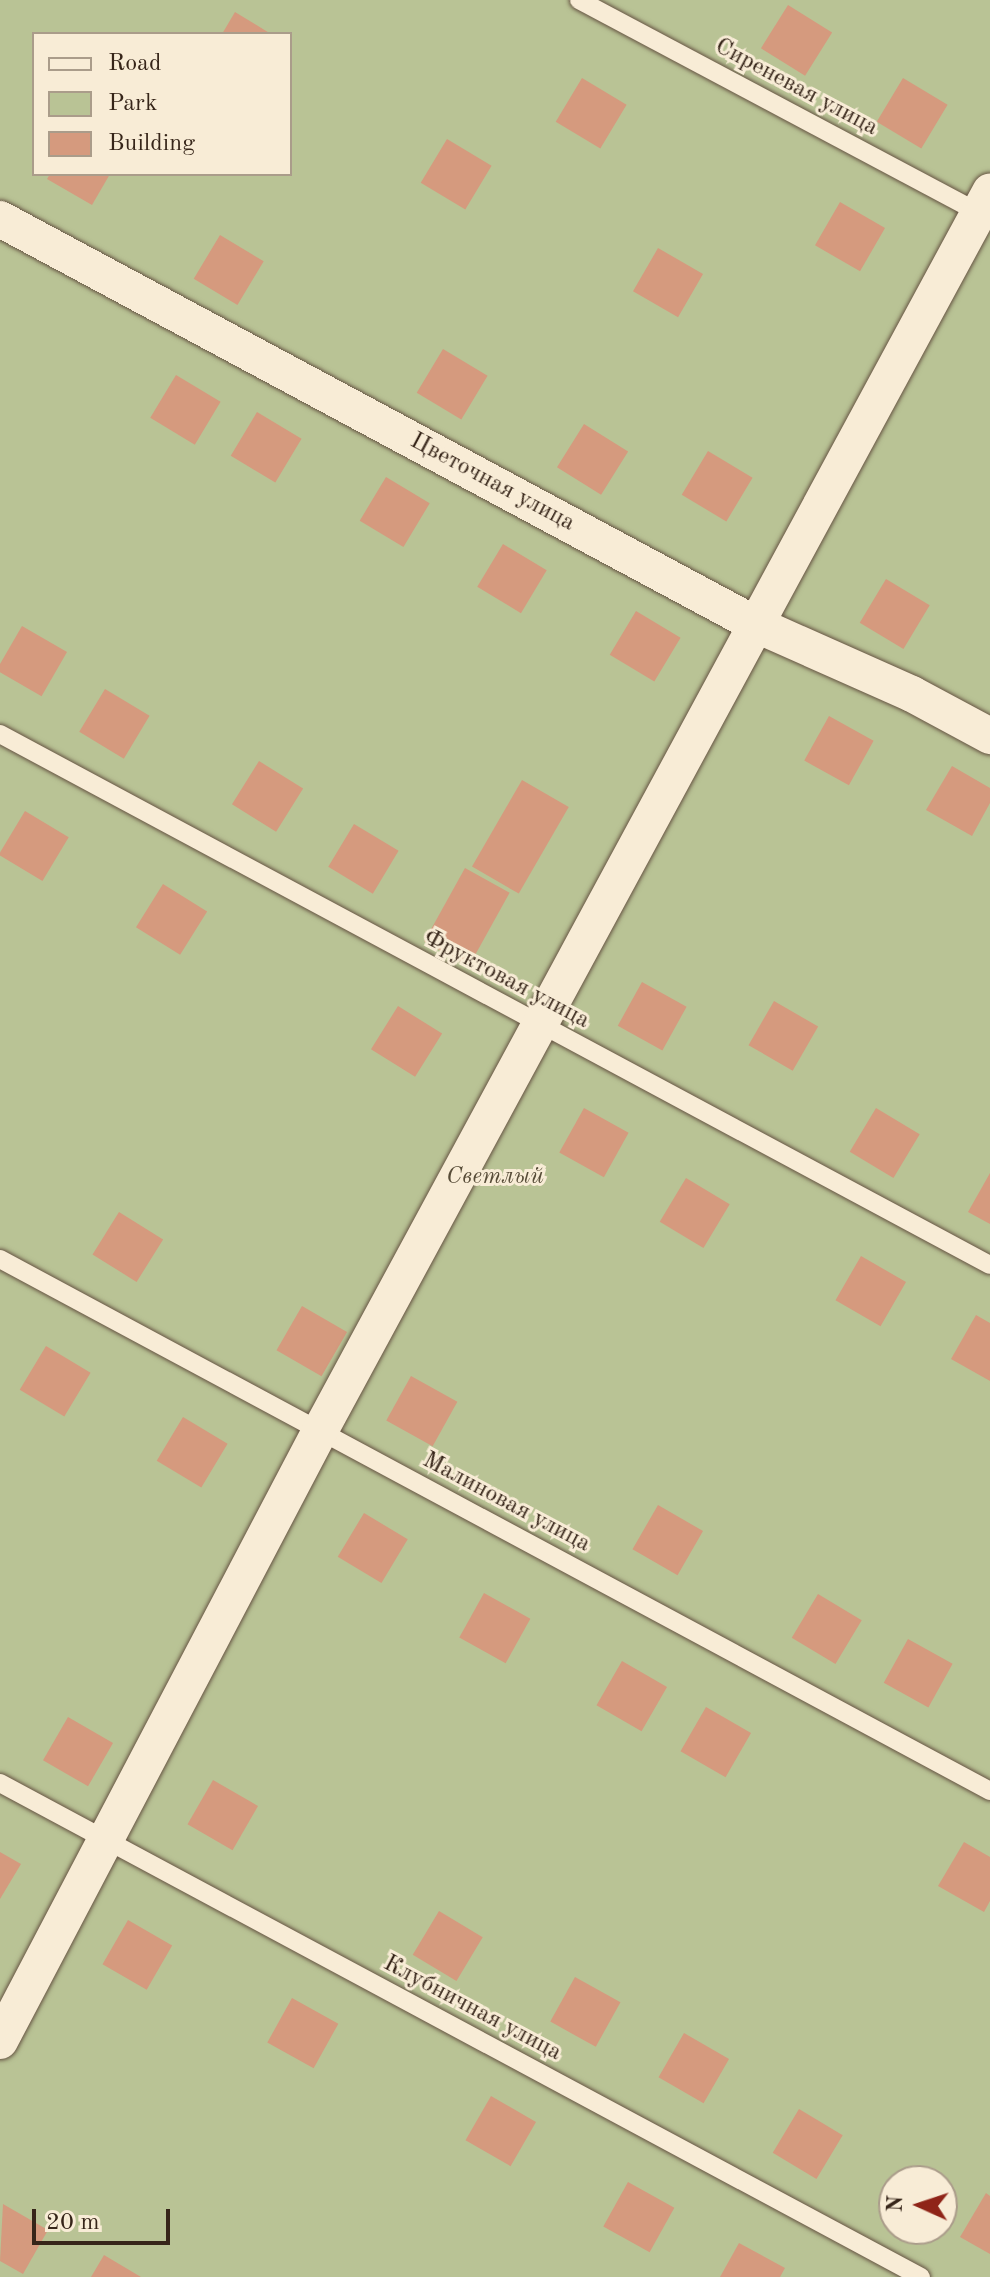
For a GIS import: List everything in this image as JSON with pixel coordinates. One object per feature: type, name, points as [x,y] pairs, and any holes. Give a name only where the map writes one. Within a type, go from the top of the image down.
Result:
[{"type":"street","points":[[0,2041],[320,1431],[986,207]]},
{"type":"street","name":"Цветочная улица","points":[[0,219],[757,625],[912,694],[990,736]]},
{"type":"lane","name":"Сиреневая улица","points":[[579,0],[986,207]]},
{"type":"lane","name":"Фруктовая улица","points":[[0,734],[990,1265]]},
{"type":"lane","name":"Малиновая улица","points":[[0,1259],[990,1791]]},
{"type":"lane","name":"Клубничная улица","points":[[0,1783],[921,2277]]},
{"type":"green space","name":"Светлый","points":[[0,0],[990,0],[990,2277],[0,2277]]},
{"type":"building","points":[[788,5],[832,33],[805,76],[761,48]]},
{"type":"building","points":[[235,12],[268,32],[223,32]]},
{"type":"building","points":[[582,78],[627,105],[600,148],[556,122]]},
{"type":"building","points":[[903,78],[948,105],[921,148],[877,122]]},
{"type":"building","points":[[447,139],[492,166],[465,209],[421,183]]},
{"type":"building","points":[[49,176],[109,176],[92,205],[47,179]]},
{"type":"building","points":[[840,202],[885,228],[860,271],[815,245]]},
{"type":"building","points":[[220,235],[264,261],[237,305],[194,279]]},
{"type":"building","points":[[658,248],[703,274],[678,317],[633,291]]},
{"type":"building","points":[[443,349],[488,376],[461,419],[417,393]]},
{"type":"building","points":[[176,375],[221,402],[195,445],[150,418]]},
{"type":"building","points":[[257,412],[302,439],[275,482],[231,456]]},
{"type":"building","points":[[584,424],[628,452],[601,495],[557,467]]},
{"type":"building","points":[[708,451],[753,478],[726,521],[682,495]]},
{"type":"building","points":[[386,477],[430,503],[403,547],[360,521]]},
{"type":"building","points":[[503,544],[547,570],[521,613],[477,587]]},
{"type":"building","points":[[886,579],[930,605],[903,649],[860,623]]},
{"type":"building","points":[[636,611],[681,638],[654,681],[610,655]]},
{"type":"building","points":[[22,626],[67,652],[42,696],[0,672],[0,664]]},
{"type":"building","points":[[105,689],[150,716],[124,759],[79,732]]},
{"type":"building","points":[[829,716],[874,741],[849,785],[804,761]]},
{"type":"building","points":[[259,761],[303,789],[276,832],[232,804]]},
{"type":"building","points":[[952,766],[990,788],[990,803],[972,836],[926,810]]},
{"type":"building","points":[[522,780],[569,807],[519,894],[472,867]]},
{"type":"building","points":[[25,811],[69,837],[42,881],[0,855]]},
{"type":"building","points":[[354,824],[399,851],[373,894],[328,867]]},
{"type":"building","points":[[465,868],[510,893],[469,966],[424,941]]},
{"type":"building","points":[[163,884],[207,912],[180,955],[136,927]]},
{"type":"building","points":[[642,982],[687,1007],[662,1050],[618,1026]]},
{"type":"building","points":[[774,1001],[818,1026],[793,1071],[748,1045]]},
{"type":"building","points":[[398,1006],[442,1034],[415,1077],[371,1049]]},
{"type":"building","points":[[584,1108],[629,1133],[604,1177],[559,1153]]},
{"type":"building","points":[[876,1108],[920,1134],[893,1178],[850,1152]]},
{"type":"building","points":[[990,1173],[990,1224],[968,1212]]},
{"type":"building","points":[[686,1178],[730,1204],[703,1248],[660,1222]]},
{"type":"building","points":[[119,1212],[163,1240],[137,1282],[93,1254]]},
{"type":"building","points":[[861,1256],[906,1282],[881,1326],[836,1300]]},
{"type":"building","points":[[302,1306],[347,1332],[322,1376],[276,1350]]},
{"type":"building","points":[[976,1315],[990,1323],[990,1381],[951,1359]]},
{"type":"building","points":[[46,1346],[91,1373],[64,1416],[20,1390]]},
{"type":"building","points":[[411,1376],[457,1402],[433,1446],[386,1421]]},
{"type":"building","points":[[183,1417],[228,1444],[201,1487],[157,1461]]},
{"type":"building","points":[[658,1505],[703,1531],[678,1575],[632,1549]]},
{"type":"building","points":[[364,1513],[408,1539],[381,1583],[338,1557]]},
{"type":"building","points":[[484,1593],[530,1619],[506,1663],[459,1638]]},
{"type":"building","points":[[818,1594],[862,1620],[835,1664],[792,1638]]},
{"type":"building","points":[[908,1639],[953,1664],[928,1707],[884,1683]]},
{"type":"building","points":[[622,1661],[667,1687],[642,1731],[596,1705]]},
{"type":"building","points":[[706,1707],[751,1733],[726,1777],[680,1751]]},
{"type":"building","points":[[68,1717],[113,1743],[88,1786],[43,1760]]},
{"type":"building","points":[[213,1780],[258,1806],[233,1850],[188,1824]]},
{"type":"building","points":[[964,1842],[990,1857],[990,1901],[984,1912],[938,1886]]},
{"type":"building","points":[[0,1852],[21,1864],[0,1899]]},
{"type":"building","points":[[439,1911],[483,1937],[456,1981],[413,1955]]},
{"type":"building","points":[[128,1920],[172,1946],[147,1990],[102,1964]]},
{"type":"building","points":[[575,1977],[620,2002],[596,2047],[550,2022]]},
{"type":"building","points":[[292,1998],[338,2024],[314,2068],[267,2043]]},
{"type":"building","points":[[684,2033],[729,2059],[704,2103],[658,2077]]},
{"type":"building","points":[[491,2096],[536,2122],[511,2166],[466,2140]]},
{"type":"building","points":[[799,2109],[843,2135],[816,2179],[773,2153]]},
{"type":"building","points":[[628,2182],[674,2208],[650,2252],[603,2227]]},
{"type":"building","points":[[986,2193],[990,2196],[990,2254],[960,2237]]},
{"type":"building","points":[[3,2204],[48,2230],[23,2274],[0,2261]]},
{"type":"building","points":[[739,2243],[785,2268],[780,2277],[720,2277]]},
{"type":"building","points":[[104,2255],[141,2277],[91,2277]]}]
